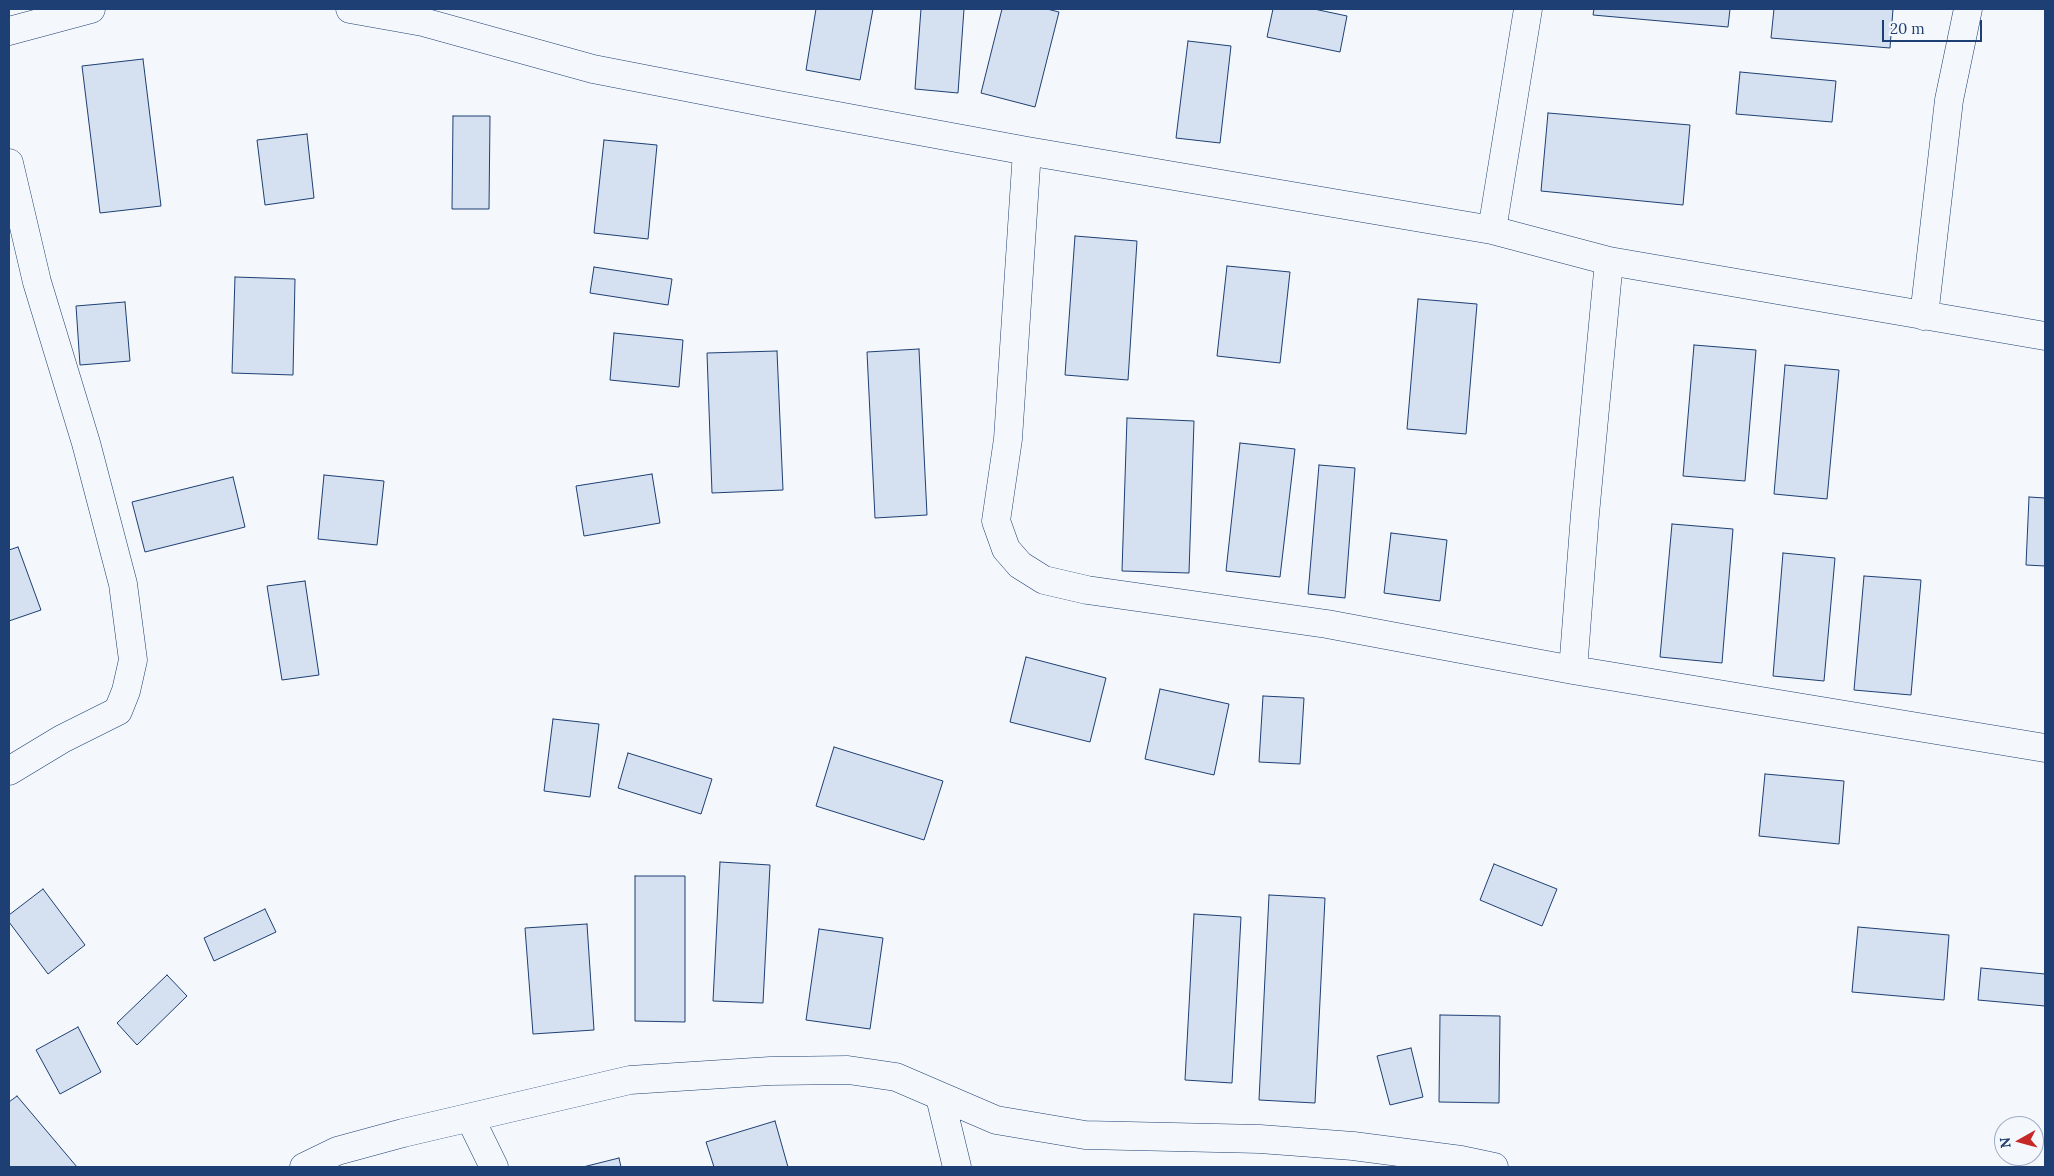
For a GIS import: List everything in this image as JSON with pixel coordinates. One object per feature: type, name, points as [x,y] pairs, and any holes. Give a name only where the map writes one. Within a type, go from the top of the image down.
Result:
[{"type":"street","points":[[9,31],[91,9]]},
{"type":"street","points":[[350,9],[423,22],[593,69],[1027,151],[1492,230],[1609,262],[2045,336]]},
{"type":"street","points":[[1492,230],[1528,9]]},
{"type":"street","points":[[1924,316],[1949,100],[1968,9]]},
{"type":"street","points":[[1027,151],[1008,439],[996,521],[1006,548],[1020,565],[1044,580],[1087,590],[1326,624],[1573,670],[2045,748]]},
{"type":"street","points":[[9,163],[37,282],[86,443],[123,584],[133,660],[126,691],[118,711],[62,739],[9,771]]},
{"type":"street","points":[[1573,670],[1585,514],[1609,262]]},
{"type":"street","points":[[304,1167],[337,1151],[630,1080],[770,1071],[848,1070],[896,1077],[996,1120],[1085,1135],[1269,1140],[1353,1146],[1462,1164],[1494,1167]]},
{"type":"street","points":[[940,1097],[957,1167]]},
{"type":"street","points":[[470,1118],[494,1167]]},
{"type":"building","points":[[816,9],[873,9],[860,80],[806,70]]},
{"type":"building","points":[[921,9],[964,9],[958,93],[915,89]]},
{"type":"building","points":[[1002,9],[1047,9],[1059,12],[1035,107],[981,93]]},
{"type":"building","points":[[1273,9],[1314,9],[1347,16],[1340,52],[1267,37]]},
{"type":"building","points":[[1594,9],[1730,9],[1728,27],[1593,15]]},
{"type":"building","points":[[1774,9],[1893,9],[1890,48],[1771,38]]},
{"type":"building","points":[[1188,41],[1231,46],[1220,143],[1176,138]]},
{"type":"building","points":[[143,59],[161,206],[100,213],[82,66]]},
{"type":"building","points":[[1740,72],[1836,81],[1832,122],[1736,114]]},
{"type":"building","points":[[1548,113],[1690,125],[1683,205],[1541,191]]},
{"type":"building","points":[[453,116],[490,116],[489,209],[452,209]]},
{"type":"building","points":[[307,134],[314,198],[265,205],[257,140]]},
{"type":"building","points":[[604,140],[657,145],[648,239],[594,233]]},
{"type":"building","points":[[1075,236],[1137,241],[1128,380],[1065,375]]},
{"type":"building","points":[[1227,266],[1290,272],[1280,363],[1217,356]]},
{"type":"building","points":[[594,267],[672,279],[668,305],[590,293]]},
{"type":"building","points":[[235,277],[295,279],[293,375],[232,373]]},
{"type":"building","points":[[1418,299],[1477,304],[1466,434],[1407,429]]},
{"type":"building","points":[[125,302],[130,361],[80,365],[76,306]]},
{"type":"building","points":[[614,333],[683,340],[679,387],[610,380]]},
{"type":"building","points":[[1694,345],[1756,350],[1745,481],[1683,476]]},
{"type":"building","points":[[919,349],[927,515],[875,518],[867,352]]},
{"type":"building","points":[[777,351],[783,490],[712,493],[707,353]]},
{"type":"building","points":[[1785,365],[1839,370],[1827,499],[1774,494]]},
{"type":"building","points":[[1127,418],[1194,421],[1189,573],[1122,571]]},
{"type":"building","points":[[1240,443],[1295,449],[1280,577],[1226,571]]},
{"type":"building","points":[[1319,465],[1355,468],[1345,598],[1308,594]]},
{"type":"building","points":[[652,474],[660,523],[584,536],[576,486]]},
{"type":"building","points":[[324,475],[384,481],[377,545],[318,539]]},
{"type":"building","points":[[233,477],[245,527],[145,552],[132,502]]},
{"type":"building","points":[[2029,497],[2045,498],[2045,566],[2026,565]]},
{"type":"building","points":[[1672,524],[1733,529],[1722,663],[1660,657]]},
{"type":"building","points":[[1391,533],[1447,540],[1440,601],[1384,593]]},
{"type":"building","points":[[18,547],[41,610],[9,621],[9,550]]},
{"type":"building","points":[[1783,553],[1835,558],[1824,681],[1773,676]]},
{"type":"building","points":[[1864,576],[1921,580],[1911,695],[1854,690]]},
{"type":"building","points":[[305,581],[319,675],[282,680],[267,586]]},
{"type":"building","points":[[1026,657],[1106,678],[1090,742],[1010,722]]},
{"type":"building","points":[[1160,689],[1229,704],[1214,775],[1145,759]]},
{"type":"building","points":[[1263,696],[1304,698],[1300,764],[1259,762]]},
{"type":"building","points":[[553,719],[599,724],[590,797],[544,791]]},
{"type":"building","points":[[834,747],[943,781],[924,840],[816,806]]},
{"type":"building","points":[[628,753],[712,779],[701,814],[618,788]]},
{"type":"building","points":[[1765,774],[1844,781],[1839,844],[1759,836]]},
{"type":"building","points":[[720,862],[770,865],[763,1003],[713,1001]]},
{"type":"building","points":[[1494,864],[1557,889],[1542,926],[1480,900]]},
{"type":"building","points":[[635,876],[685,876],[685,1022],[635,1021]]},
{"type":"building","points":[[43,889],[85,945],[48,974],[9,922],[9,915]]},
{"type":"building","points":[[1269,895],[1325,898],[1315,1103],[1259,1100]]},
{"type":"building","points":[[265,909],[276,932],[214,961],[204,938]]},
{"type":"building","points":[[1194,914],[1241,917],[1232,1083],[1185,1080]]},
{"type":"building","points":[[587,924],[594,1030],[533,1034],[525,928]]},
{"type":"building","points":[[1858,927],[1949,935],[1944,1000],[1852,992]]},
{"type":"building","points":[[819,929],[883,938],[870,1029],[806,1020]]},
{"type":"building","points":[[1981,968],[2045,974],[2045,1006],[1978,1000]]},
{"type":"building","points":[[167,975],[187,996],[137,1045],[117,1023]]},
{"type":"building","points":[[1440,1015],[1500,1016],[1499,1103],[1439,1102]]},
{"type":"building","points":[[78,1027],[101,1072],[60,1094],[36,1050]]},
{"type":"building","points":[[1411,1048],[1423,1097],[1390,1105],[1377,1056]]},
{"type":"building","points":[[17,1096],[77,1167],[9,1167],[9,1102]]},
{"type":"building","points":[[775,1121],[788,1167],[714,1167],[706,1142]]},
{"type":"building","points":[[619,1158],[621,1167],[583,1167]]}]
